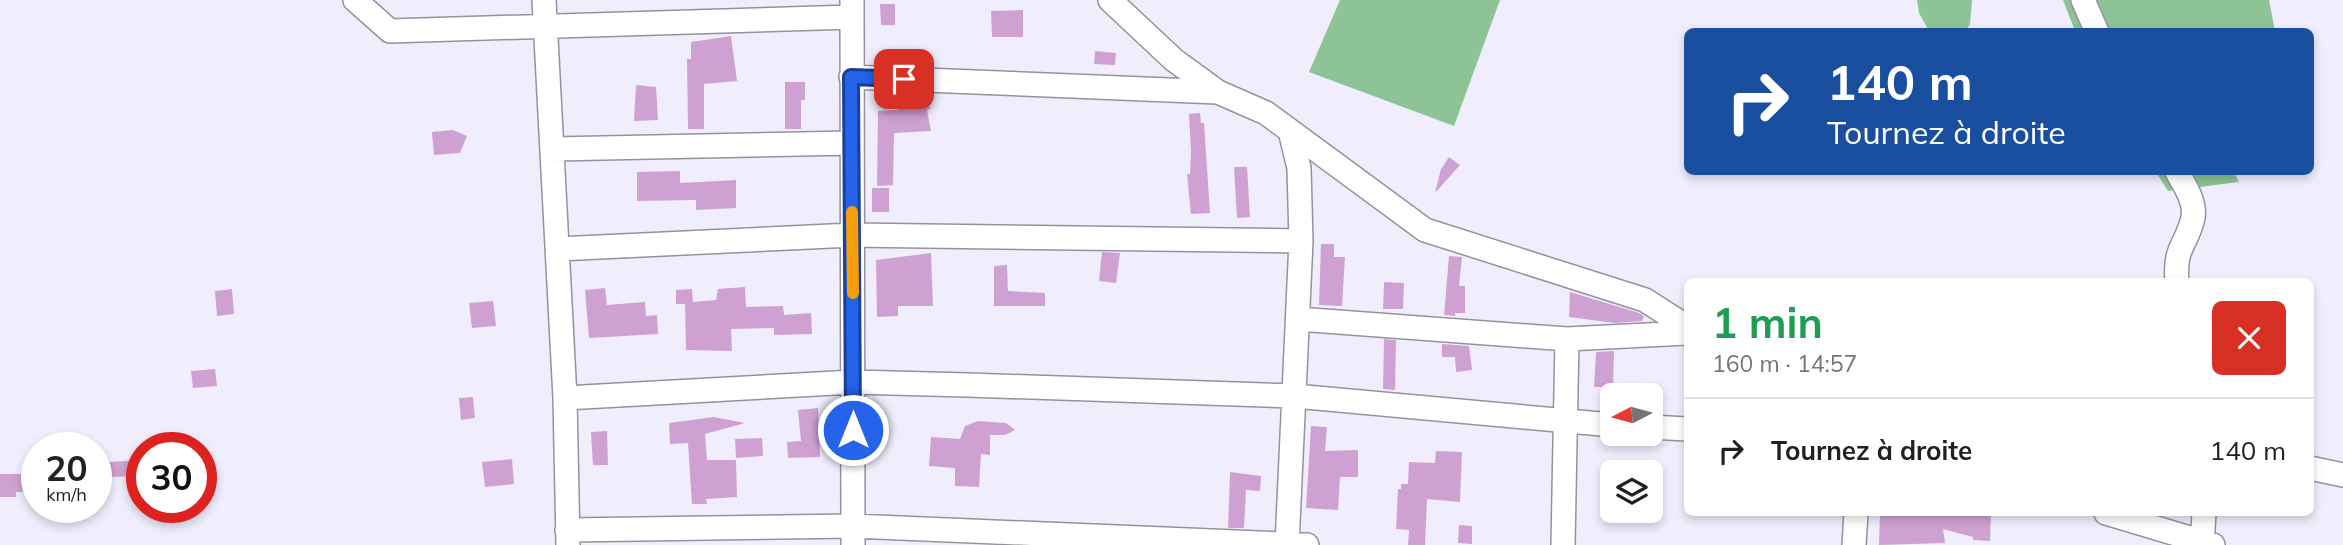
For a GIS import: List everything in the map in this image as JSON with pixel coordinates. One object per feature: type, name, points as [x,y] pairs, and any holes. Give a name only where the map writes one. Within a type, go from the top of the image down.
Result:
[{"type":"street","points":[[355,0],[390,31],[852,9],[853,536]]},
{"type":"street","points":[[544,0],[565,398],[567,538],[853,536],[1294,545],[1295,396],[1301,241],[1299,168],[1290,131]]},
{"type":"street","points":[[1110,0],[1174,60],[1218,92],[1266,113],[1425,230],[1645,300],[1684,325]]},
{"type":"street","points":[[2083,0],[2095,28]]},
{"type":"street","points":[[851,77],[1218,92]]},
{"type":"street","points":[[553,149],[852,143]]},
{"type":"street","points":[[2177,278],[2175,261],[2193,217],[2189,193],[2179,175]]},
{"type":"street","points":[[558,249],[852,235],[1301,241]]},
{"type":"street","points":[[1298,319],[1567,339],[1684,333]]},
{"type":"street","points":[[1563,545],[1567,339]]},
{"type":"street","points":[[565,398],[853,382],[1295,396],[1600,424]]},
{"type":"street","points":[[1663,428],[1684,429]]},
{"type":"street","points":[[2314,469],[2343,475]]},
{"type":"street","points":[[1854,545],[1856,516]]},
{"type":"street","points":[[2116,516],[2206,544],[2204,516]]},
{"type":"green space","points":[[1340,0],[1500,0],[1454,126],[1309,72]]},
{"type":"green space","points":[[1917,0],[1972,0],[1968,28],[1927,28],[1919,13]]},
{"type":"green space","points":[[2063,0],[2269,0],[2274,28],[2074,28]]},
{"type":"green space","points":[[2158,175],[2236,175],[2239,182],[2168,191]]},
{"type":"building","points":[[880,4],[895,4],[895,25],[881,25]]},
{"type":"building","points":[[1023,10],[1023,37],[992,37],[991,11]]},
{"type":"building","points":[[731,36],[737,81],[704,84],[704,129],[688,129],[687,59],[691,59],[691,42]]},
{"type":"building","points":[[1095,51],[1116,53],[1115,65],[1094,64]]},
{"type":"building","points":[[785,82],[805,82],[805,100],[801,100],[801,129],[785,129]]},
{"type":"building","points":[[636,85],[656,87],[658,120],[634,121]]},
{"type":"building","points":[[929,96],[930,109],[927,110],[931,131],[894,133],[893,185],[877,186],[878,111],[898,110],[896,99]]},
{"type":"building","points":[[1200,113],[1201,123],[1204,123],[1210,213],[1191,214],[1187,174],[1190,174],[1191,151],[1189,114]]},
{"type":"building","points":[[453,130],[467,136],[460,153],[434,155],[432,132]]},
{"type":"building","points":[[1449,157],[1460,165],[1435,193],[1441,169]]},
{"type":"building","points":[[1234,167],[1247,167],[1250,217],[1237,218]]},
{"type":"building","points":[[680,171],[680,183],[736,180],[736,208],[696,210],[696,200],[637,201],[637,172]]},
{"type":"building","points":[[872,188],[889,188],[889,212],[872,212]]},
{"type":"building","points":[[1321,244],[1334,244],[1334,257],[1345,257],[1342,306],[1319,305]]},
{"type":"building","points":[[1102,252],[1120,253],[1116,283],[1099,281]]},
{"type":"building","points":[[931,253],[933,306],[898,306],[898,316],[877,317],[876,260]]},
{"type":"building","points":[[1449,256],[1462,257],[1459,286],[1465,286],[1465,313],[1455,313],[1455,316],[1444,315]]},
{"type":"building","points":[[1007,265],[1008,291],[1045,293],[1045,306],[994,306],[994,266]]},
{"type":"building","points":[[1384,282],[1404,283],[1403,309],[1383,309]]},
{"type":"building","points":[[745,287],[746,307],[783,306],[784,315],[811,313],[812,334],[774,335],[774,328],[731,329],[732,351],[686,350],[685,304],[676,304],[676,290],[692,289],[693,302],[716,300],[718,289]]},
{"type":"building","points":[[605,288],[607,305],[645,302],[646,316],[657,315],[658,334],[589,338],[585,290]]},
{"type":"building","points":[[232,289],[234,314],[217,316],[215,291]]},
{"type":"building","points":[[1570,292],[1644,316],[1642,321],[1615,323],[1569,317]]},
{"type":"building","points":[[493,301],[496,326],[472,328],[469,303]]},
{"type":"building","points":[[1384,339],[1396,340],[1395,390],[1383,389]]},
{"type":"building","points":[[1442,344],[1469,346],[1472,370],[1456,372],[1455,357],[1442,357]]},
{"type":"building","points":[[1614,351],[1613,383],[1600,383],[1600,387],[1594,387],[1596,352]]},
{"type":"building","points":[[215,369],[217,386],[193,388],[191,371]]},
{"type":"building","points":[[473,397],[475,418],[461,420],[459,398]]},
{"type":"building","points":[[818,408],[820,457],[788,458],[787,442],[801,441],[798,410]]},
{"type":"building","points":[[714,417],[745,423],[705,434],[707,460],[736,460],[737,497],[706,499],[707,504],[692,504],[688,443],[670,444],[669,423]]},
{"type":"building","points":[[978,421],[1006,423],[1015,430],[1005,435],[990,435],[990,455],[981,454],[979,487],[955,486],[955,468],[929,466],[931,437],[960,439],[965,426]]},
{"type":"building","points":[[1311,426],[1327,427],[1325,451],[1358,450],[1358,477],[1340,477],[1338,510],[1306,508]]},
{"type":"building","points":[[607,431],[608,465],[593,465],[591,432]]},
{"type":"building","points":[[762,438],[763,456],[736,458],[735,439]]},
{"type":"building","points":[[1436,451],[1462,452],[1460,502],[1427,499],[1425,545],[1408,545],[1409,530],[1396,529],[1398,489],[1401,489],[1401,484],[1408,484],[1409,462],[1435,463]]},
{"type":"building","points":[[512,459],[514,484],[485,487],[482,462]]},
{"type":"building","points":[[126,461],[126,476],[112,477],[112,462]]},
{"type":"building","points":[[1230,472],[1261,476],[1260,491],[1246,490],[1244,528],[1228,528]]},
{"type":"building","points":[[0,474],[21,474],[21,492],[16,492],[16,497],[0,497]]},
{"type":"building","points":[[1880,516],[1991,516],[1990,541],[1973,540],[1973,537],[1943,529],[1945,543],[1879,545]]},
{"type":"building","points":[[1459,525],[1472,526],[1472,544],[1458,543]]},
{"type":"slow traffic","points":[[852,212],[853,293]]},
{"type":"route","points":[[853,430],[851,77],[904,79]]}]
